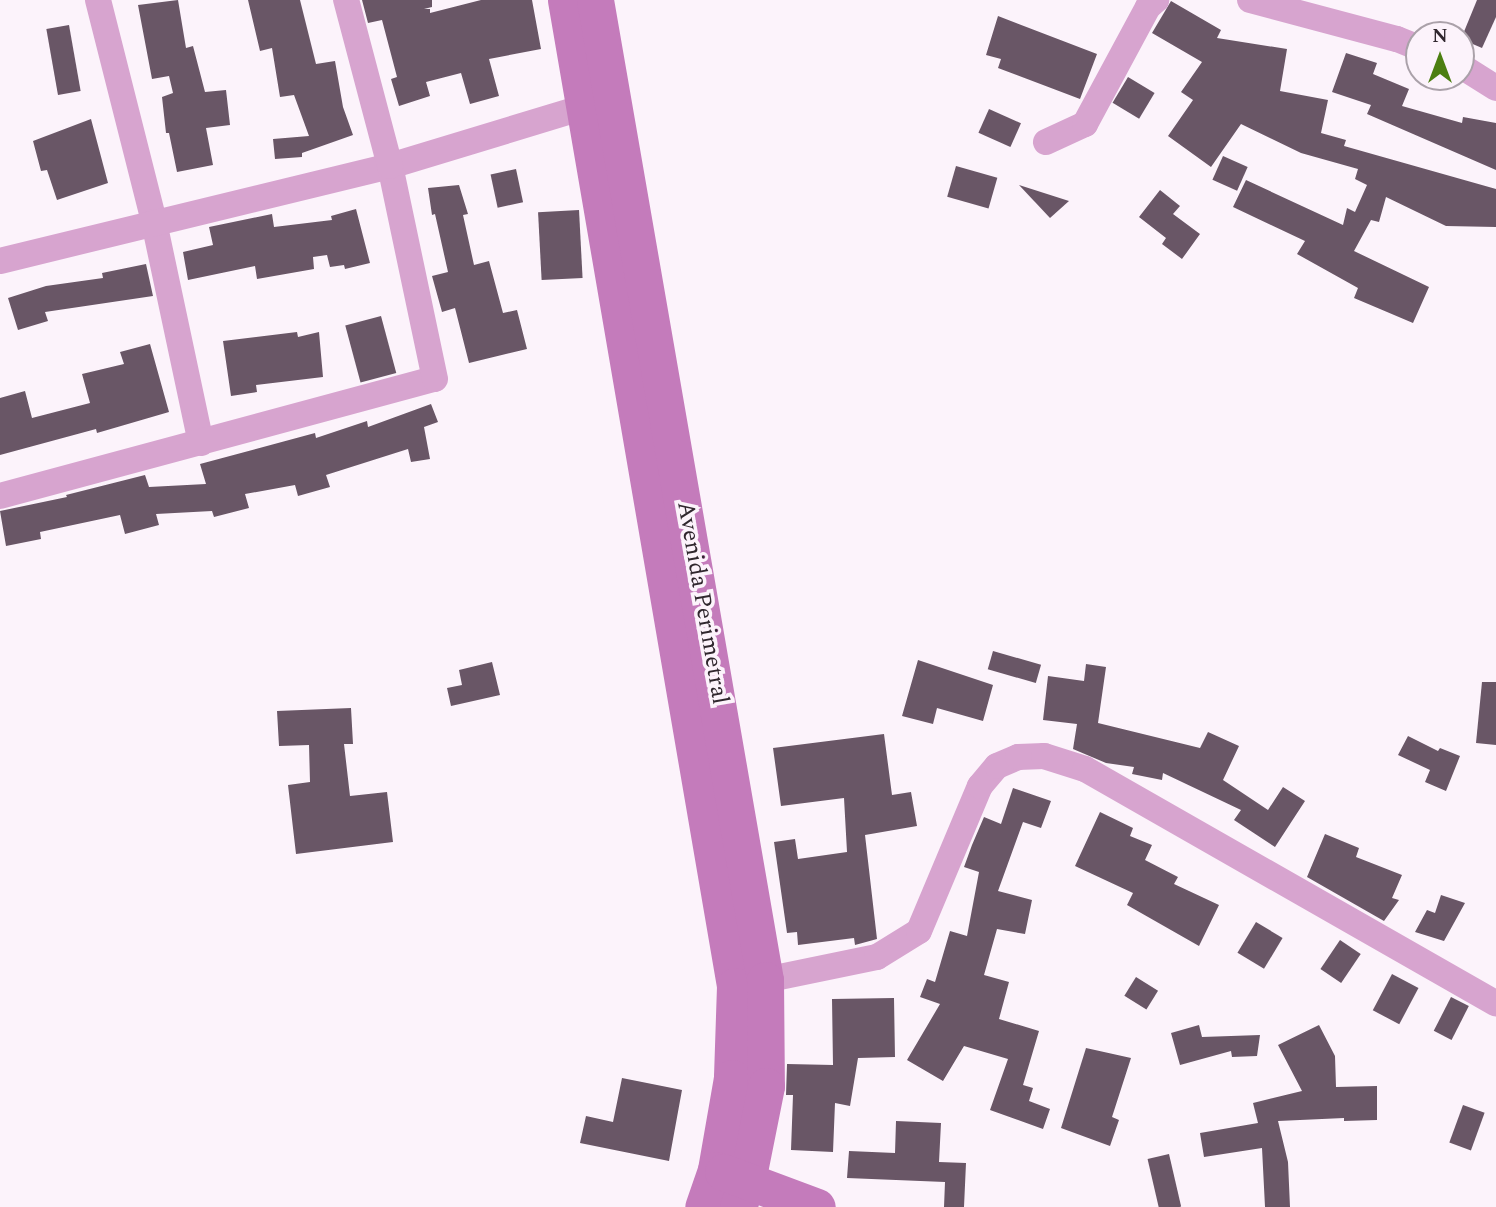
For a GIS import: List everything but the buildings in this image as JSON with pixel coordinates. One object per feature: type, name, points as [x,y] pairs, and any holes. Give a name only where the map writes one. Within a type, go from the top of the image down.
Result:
[{"type":"main road","name":"Avenida Perimetral","points":[[566,0],[587,106],[735,986],[732,1078],[734,1186]]},
{"type":"main road","name":"Avenida Perimetral","points":[[595,0],[765,979],[766,1086],[734,1186],[703,1207]]},
{"type":"main road","points":[[734,1186],[817,1207]]},
{"type":"street","points":[[98,0],[154,222],[201,443]]},
{"type":"street","points":[[0,496],[435,379],[390,166],[346,0]]},
{"type":"street","points":[[1046,142],[1085,124],[1148,7],[1156,0]]},
{"type":"street","points":[[1250,0],[1405,42]]},
{"type":"street","points":[[1475,75],[1496,89]]},
{"type":"street","points":[[0,261],[390,166],[587,106]]},
{"type":"street","points":[[765,979],[877,957],[902,944],[919,931],[980,786],[997,766],[1017,757],[1044,756],[1085,769],[1496,1003]]}]
